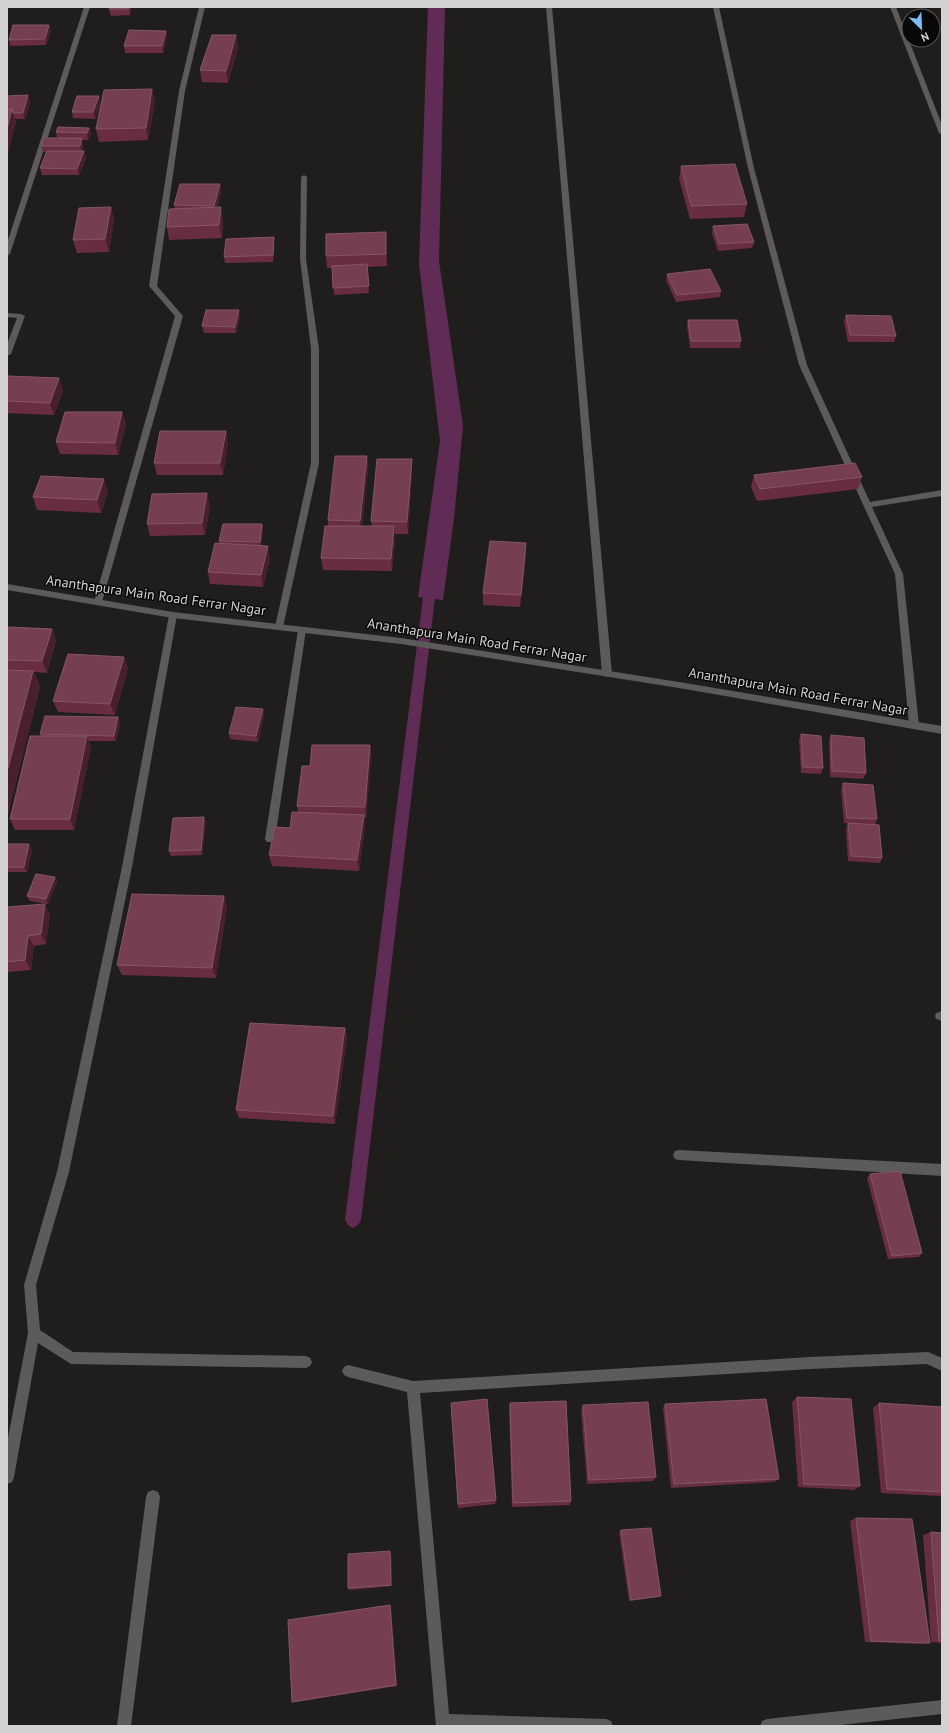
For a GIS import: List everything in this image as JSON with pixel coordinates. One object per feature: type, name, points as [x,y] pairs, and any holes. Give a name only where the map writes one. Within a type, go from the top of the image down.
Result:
[{"type":"street","points":[[7,254],[87,7]]},
{"type":"street","points":[[98,602],[179,316],[153,286],[182,91],[202,7]]},
{"type":"street","points":[[549,7],[607,674]]},
{"type":"street","points":[[716,7],[751,168],[803,364],[899,574],[914,725]]},
{"type":"street","points":[[893,7],[942,133]]},
{"type":"street","points":[[279,627],[315,463],[315,349],[303,258],[304,177]]},
{"type":"street","points":[[7,315],[22,316],[7,354]]},
{"type":"street","points":[[867,505],[942,493]]},
{"type":"street","name":"Ananthapura Main Road Ferrar Nagar","points":[[7,587],[174,615],[401,641],[942,730]]},
{"type":"street","points":[[7,1477],[34,1333],[30,1285],[64,1164],[127,867],[174,615]]},
{"type":"street","points":[[270,839],[302,630]]},
{"type":"street","points":[[680,1155],[942,1170]]},
{"type":"street","points":[[34,1333],[71,1358],[306,1362]]},
{"type":"street","points":[[348,1371],[414,1388],[810,1363],[928,1358],[942,1365]]},
{"type":"street","points":[[414,1388],[443,1724],[606,1726]]},
{"type":"street","points":[[124,1726],[153,1497]]},
{"type":"street","points":[[767,1726],[942,1707]]},
{"type":"shaded area","points":[[428,7],[445,7],[439,261],[463,426],[454,518],[443,600],[418,597],[440,441],[419,264]]},
{"type":"building","points":[[110,7],[129,7],[129,9],[109,9]]},
{"type":"building","points":[[13,25],[49,25],[45,39],[9,40]]},
{"type":"building","points":[[129,30],[166,31],[162,46],[124,46]]},
{"type":"building","points":[[212,35],[236,35],[226,71],[200,70]]},
{"type":"building","points":[[152,89],[146,128],[96,129],[104,90]]},
{"type":"building","points":[[28,95],[23,113],[13,113],[12,109],[7,110],[7,96]]},
{"type":"building","points":[[77,96],[99,96],[93,112],[72,112]]},
{"type":"building","points":[[12,109],[7,129],[7,110]]},
{"type":"building","points":[[58,127],[89,128],[87,133],[56,132]]},
{"type":"building","points":[[44,138],[82,138],[80,146],[41,146]]},
{"type":"building","points":[[47,151],[84,151],[77,169],[40,168]]},
{"type":"building","points":[[735,164],[747,204],[691,206],[681,166]]},
{"type":"building","points":[[180,184],[220,184],[214,206],[174,205]]},
{"type":"building","points":[[111,207],[105,239],[73,240],[79,208]]},
{"type":"building","points":[[221,207],[219,225],[167,227],[169,209]]},
{"type":"building","points":[[747,224],[754,242],[719,244],[713,226]]},
{"type":"building","points":[[386,232],[386,254],[326,256],[326,234]]},
{"type":"building","points":[[274,237],[273,255],[224,257],[226,239]]},
{"type":"building","points":[[367,264],[369,286],[333,288],[332,266]]},
{"type":"building","points":[[710,269],[721,291],[677,295],[667,274]]},
{"type":"building","points":[[206,310],[239,310],[235,327],[202,326]]},
{"type":"building","points":[[846,315],[891,316],[896,336],[850,335]]},
{"type":"building","points":[[688,320],[737,320],[741,341],[691,341]]},
{"type":"building","points":[[7,376],[59,378],[50,403],[7,401]]},
{"type":"building","points":[[65,412],[122,412],[115,443],[56,442]]},
{"type":"building","points":[[160,431],[226,431],[220,463],[154,463]]},
{"type":"building","points":[[335,456],[367,456],[360,521],[328,520]]},
{"type":"building","points":[[377,459],[412,459],[407,522],[371,521]]},
{"type":"building","points":[[855,463],[862,477],[760,489],[754,475]]},
{"type":"building","points":[[41,476],[104,479],[97,500],[33,497]]},
{"type":"building","points":[[207,493],[202,523],[147,524],[152,494]]},
{"type":"building","points":[[223,524],[262,524],[260,542],[219,541]]},
{"type":"building","points":[[325,526],[394,526],[391,559],[321,558]]},
{"type":"building","points":[[490,541],[526,543],[521,595],[483,593]]},
{"type":"building","points":[[215,543],[268,546],[261,575],[208,572]]},
{"type":"building","points":[[7,627],[52,629],[42,661],[7,660]]},
{"type":"building","points":[[68,654],[124,657],[110,704],[53,701]]},
{"type":"building","points":[[7,670],[33,671],[7,772]]},
{"type":"building","points":[[236,707],[263,709],[256,736],[229,733]]},
{"type":"building","points":[[45,716],[118,717],[114,736],[40,734]]},
{"type":"building","points":[[801,734],[821,736],[823,768],[803,767]]},
{"type":"building","points":[[831,735],[864,738],[866,773],[832,771]]},
{"type":"building","points":[[30,736],[87,736],[70,819],[10,819]]},
{"type":"building","points":[[312,745],[370,745],[365,807],[297,806],[302,766],[310,766]]},
{"type":"building","points":[[843,783],[873,785],[877,819],[847,818]]},
{"type":"building","points":[[292,812],[364,815],[357,860],[269,855],[275,827],[290,828]]},
{"type":"building","points":[[204,817],[201,850],[169,851],[173,818]]},
{"type":"building","points":[[848,823],[879,825],[882,858],[851,856]]},
{"type":"building","points":[[7,844],[29,844],[24,867],[7,867]]},
{"type":"building","points":[[36,874],[55,877],[46,899],[27,896]]},
{"type":"building","points":[[132,894],[224,896],[212,968],[117,965]]},
{"type":"building","points":[[45,904],[41,934],[28,936],[25,960],[7,962],[7,907]]},
{"type":"building","points":[[250,1023],[345,1028],[333,1116],[236,1110]]},
{"type":"building","points":[[900,1171],[922,1253],[892,1256],[870,1174]]},
{"type":"building","points":[[797,1397],[851,1399],[860,1486],[804,1484]]},
{"type":"building","points":[[487,1399],[496,1500],[458,1504],[451,1403]]},
{"type":"building","points":[[766,1399],[779,1479],[674,1484],[665,1404]]},
{"type":"building","points":[[566,1401],[571,1501],[513,1503],[510,1403]]},
{"type":"building","points":[[648,1402],[656,1477],[589,1480],[583,1405]]},
{"type":"building","points":[[879,1403],[942,1407],[942,1492],[887,1489]]},
{"type":"building","points":[[856,1518],[912,1519],[930,1643],[871,1641]]},
{"type":"building","points":[[651,1528],[661,1596],[631,1600],[621,1530]]},
{"type":"building","points":[[931,1532],[942,1533],[942,1641],[939,1641]]},
{"type":"building","points":[[390,1551],[391,1585],[348,1588],[348,1554]]},
{"type":"building","points":[[390,1605],[396,1685],[292,1702],[288,1620]]},
{"type":"waterway","points":[[353,1220],[431,581]]}]
